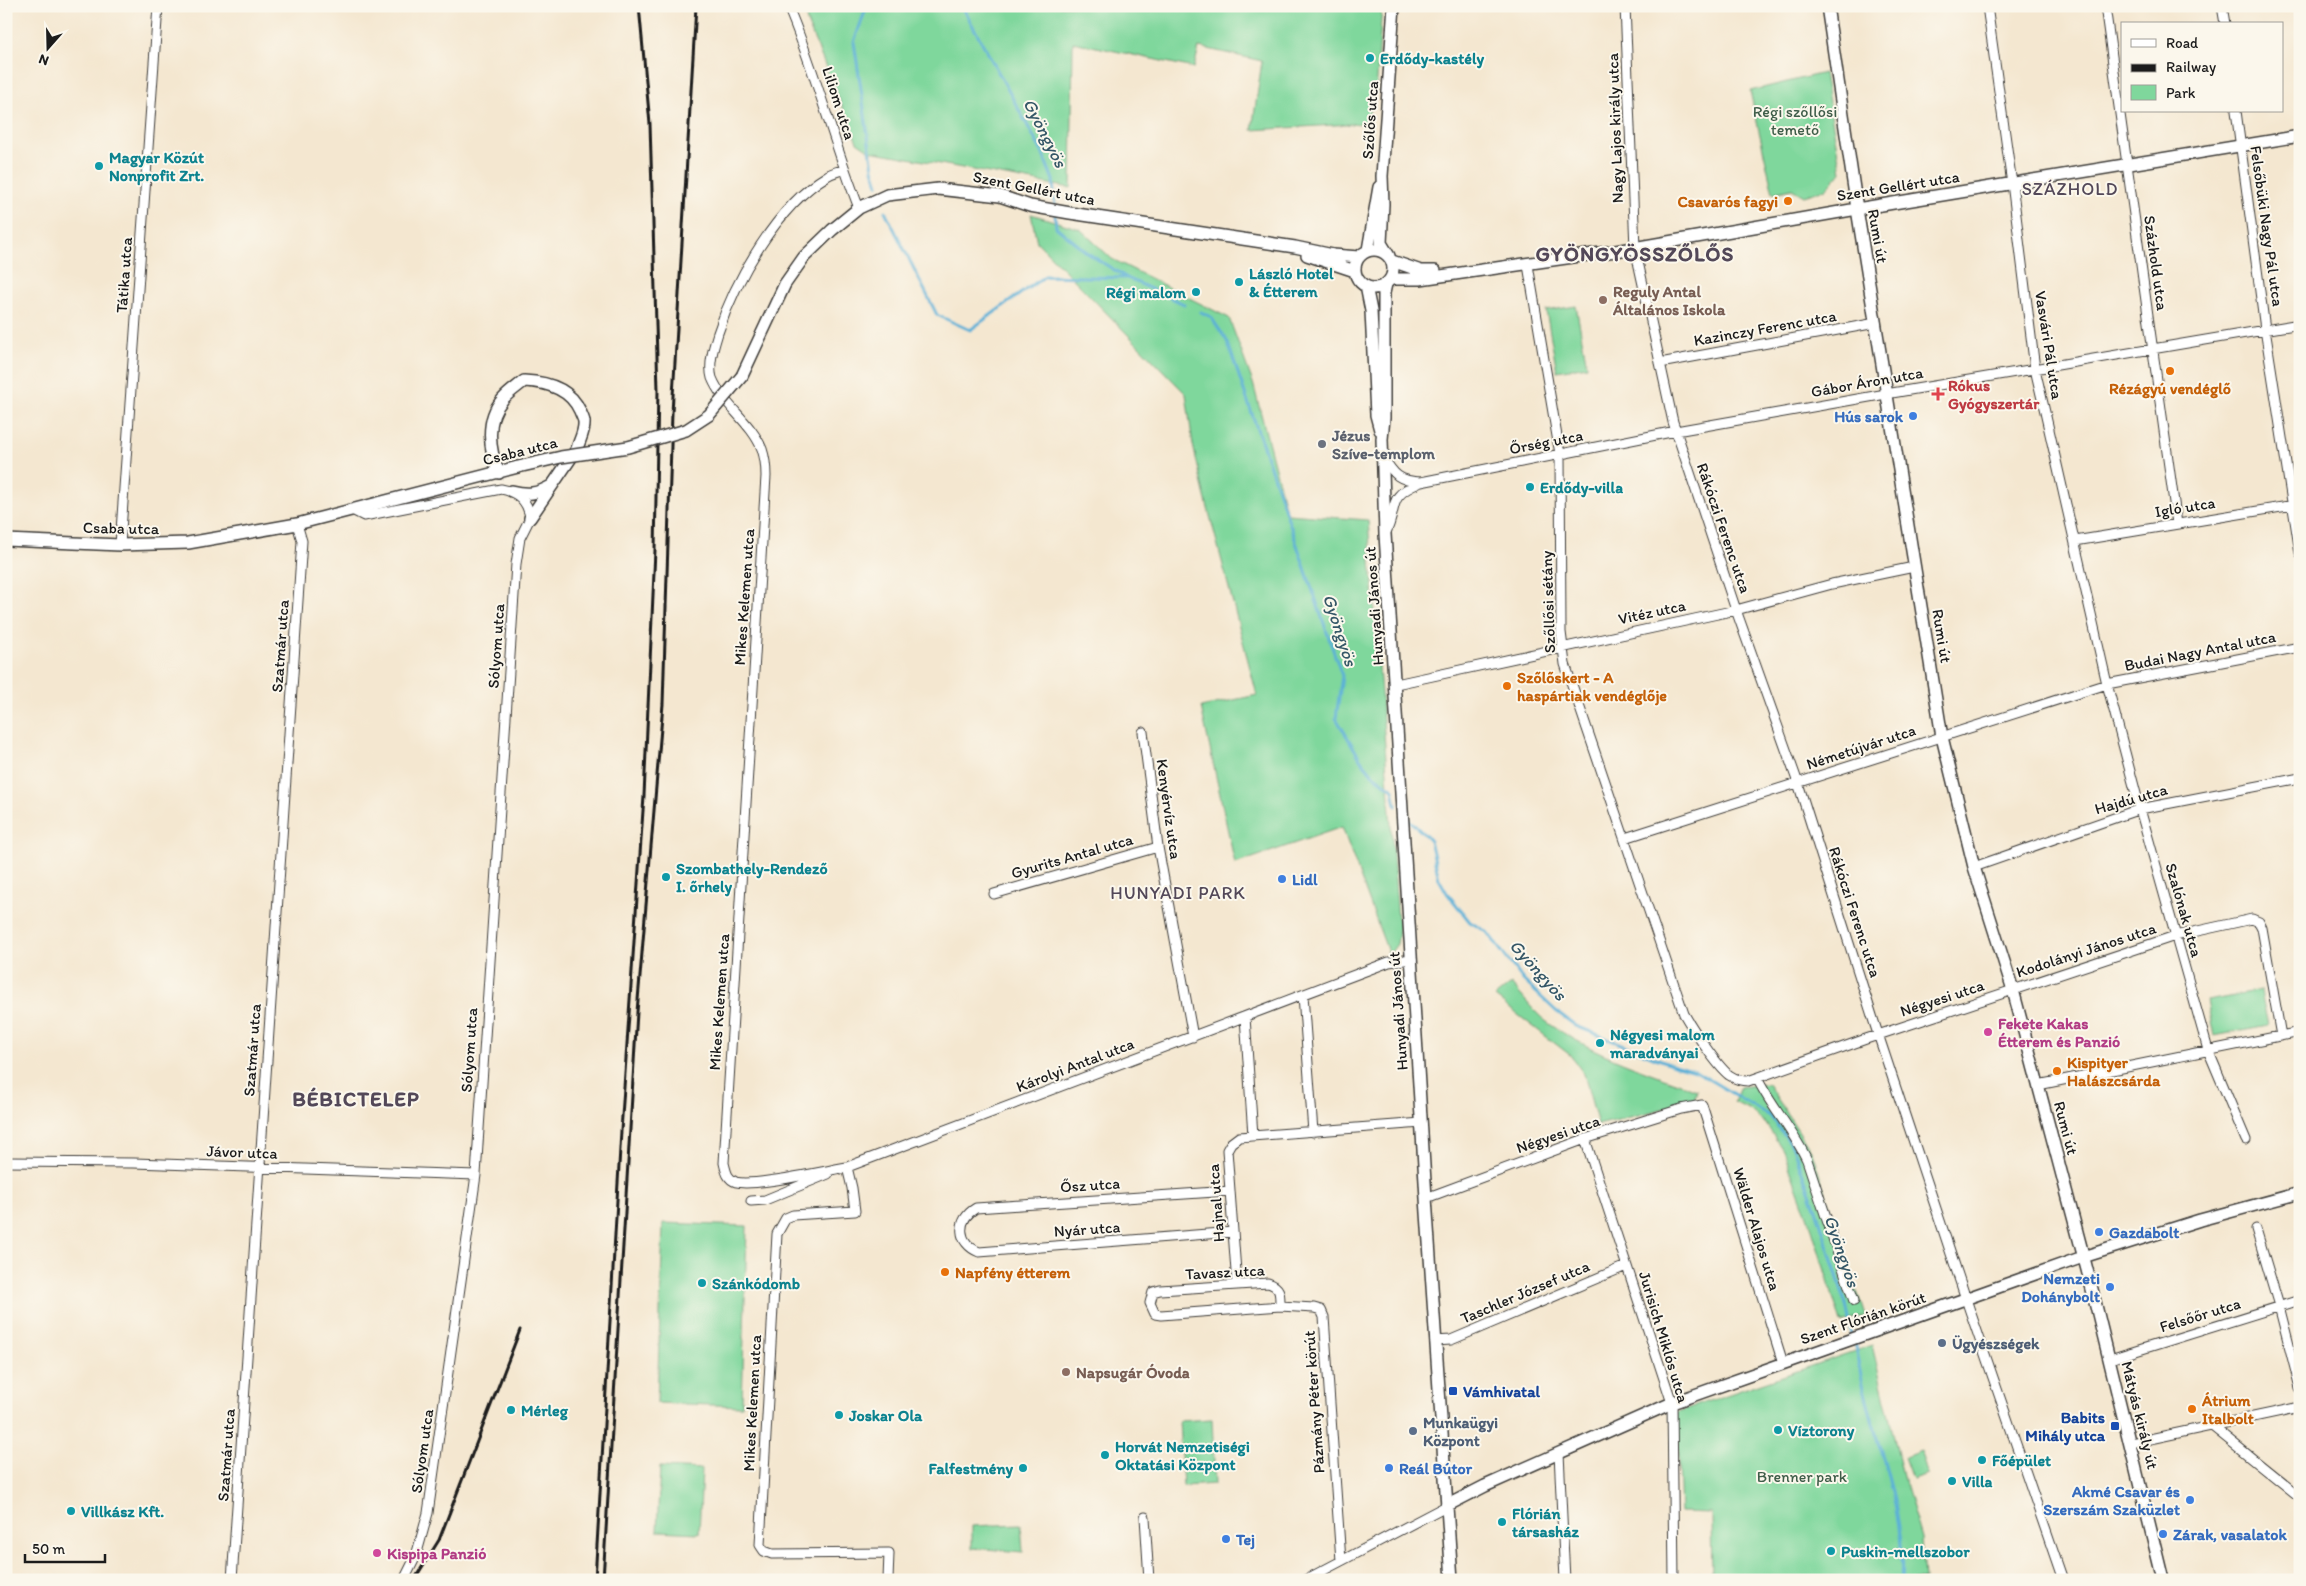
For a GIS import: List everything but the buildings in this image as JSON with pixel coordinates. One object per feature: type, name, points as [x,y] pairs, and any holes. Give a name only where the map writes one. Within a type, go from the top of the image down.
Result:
[{"type":"street","name":"Tátika utca","points":[[120,546],[158,6]]},
{"type":"street","name":"Liliom utca","points":[[792,6],[791,14],[809,57],[844,169],[860,208]]},
{"type":"street","name":"Szőlős utca","points":[[1390,259],[1381,243],[1382,176],[1394,6]]},
{"type":"street","name":"Nagy Lajos király utca","points":[[1625,6],[1635,248]]},
{"type":"street","name":"Rumi út","points":[[1828,6],[1857,209],[1942,737],[1974,867],[2013,990],[2084,1257]]},
{"type":"street","name":"Vasvári Pál utca","points":[[1987,6],[2035,369],[2107,684]]},
{"type":"street","name":"Százhold utca","points":[[2105,6],[2177,524]]},
{"type":"street","points":[[2222,6],[2225,22]]},
{"type":"street","name":"Felsőbüki Nagy Pál utca","points":[[2236,112],[2265,329],[2296,504],[2300,553]]},
{"type":"street","name":"Szent Gellért utca","points":[[1389,281],[1420,279],[1528,265],[1635,248],[1857,209],[2300,136]]},
{"type":"street","name":"Mikes Kelemen utca","points":[[844,169],[826,176],[806,192],[781,218],[755,254],[732,295],[716,342],[711,364],[712,376],[718,389],[751,432],[762,450],[766,476],[724,1163],[727,1175],[734,1182],[751,1183],[847,1167],[855,1211],[793,1215],[786,1218],[777,1234],[760,1546],[764,1551],[772,1554],[889,1553],[888,1580]]},
{"type":"street","name":"Szőlős utca","points":[[1363,254],[1382,176]]},
{"type":"street","name":"Szent Gellért utca","points":[[696,425],[717,407],[742,376],[777,298],[794,269],[819,241],[860,208],[887,195],[938,189],[1000,196],[1045,209],[1070,213],[1270,243],[1333,255],[1363,254]]},
{"type":"street","name":"Szent Gellért utca","points":[[1270,243],[1277,248],[1302,253],[1355,272]]},
{"type":"street","name":"Rákóczi Ferenc utca","points":[[1635,248],[1676,432],[1736,610],[1798,783],[1878,1035],[1966,1299],[2063,1580]]},
{"type":"street","points":[[1377,250],[1390,259],[1394,270],[1389,281],[1377,288],[1366,286],[1358,279],[1355,272],[1356,264],[1363,254],[1377,250]]},
{"type":"street","name":"Szent Gellért utca","points":[[1390,259],[1420,271],[1472,272]]},
{"type":"street","name":"Szőllősi sétány","points":[[1528,265],[1560,454],[1562,647],[1565,664],[1684,1014],[1693,1030],[1726,1073],[1739,1080]]},
{"type":"street","name":"Hunyadi János út","points":[[1389,281],[1384,292],[1384,418],[1382,456],[1426,1198],[1452,1580]]},
{"type":"street","name":"Hunyadi János út","points":[[1366,286],[1371,311],[1376,415],[1382,439]]},
{"type":"street","name":"Kazinczy Ferenc utca","points":[[1660,363],[1876,323]]},
{"type":"street","name":"Gábor Áron utca","points":[[1676,432],[1886,394],[2300,324]]},
{"type":"street","points":[[499,473],[494,462],[490,437],[492,419],[502,400],[524,381],[553,386],[567,393],[578,406],[584,422],[577,449],[530,518]]},
{"type":"street","name":"Csaba utca","points":[[6,540],[120,546],[188,543],[297,524],[518,467],[628,447],[686,430],[696,425]]},
{"type":"street","name":"Őrség utca","points":[[1386,534],[1392,521],[1393,504],[1398,494],[1421,482],[1676,432]]},
{"type":"street","name":"Őrség utca","points":[[1382,456],[1390,469],[1402,480],[1421,482]]},
{"type":"street","points":[[512,491],[524,494],[539,493],[553,485]]},
{"type":"street","name":"Csaba utca","points":[[352,510],[364,516],[501,489],[512,491]]},
{"type":"street","points":[[512,491],[526,503],[530,518]]},
{"type":"street","name":"Igló utca","points":[[2075,541],[2296,504]]},
{"type":"street","name":"Sólyom utca","points":[[404,1580],[416,1556],[428,1513],[476,1175],[516,564],[520,538],[530,518]]},
{"type":"street","name":"Szatmár utca","points":[[232,1580],[302,541],[297,524]]},
{"type":"street","name":"Vitéz utca","points":[[1396,684],[1736,610],[1832,584],[1914,567]]},
{"type":"street","name":"Budai Nagy Antal utca","points":[[2107,684],[2300,647]]},
{"type":"street","name":"Németújvár utca","points":[[1625,838],[2107,684]]},
{"type":"street","name":"Szalónak utca","points":[[2107,684],[2208,1050],[2246,1140]]},
{"type":"street","name":"Kenyérvíz utca","points":[[1143,732],[1158,847],[1193,1037]]},
{"type":"street","name":"Hajdú utca","points":[[1974,867],[2140,809],[2300,778]]},
{"type":"street","name":"Gyurits Antal utca","points":[[994,894],[1158,847]]},
{"type":"street","name":"Kodolányi János utca","points":[[2013,990],[2175,936],[2252,919],[2259,922],[2262,928],[2281,1036]]},
{"type":"street","name":"Károlyi Antal utca","points":[[751,1200],[765,1200],[847,1167],[1389,962],[1412,959]]},
{"type":"street","name":"Négyesi utca","points":[[1739,1080],[1748,1081],[2013,990]]},
{"type":"street","points":[[1303,995],[1312,1132]]},
{"type":"street","points":[[1245,1017],[1253,1136]]},
{"type":"street","points":[[2038,1085],[2300,1032]]},
{"type":"street","points":[[1757,1078],[1762,1089],[1797,1138],[1807,1160],[1854,1301]]},
{"type":"street","name":"Négyesi utca","points":[[1426,1198],[1585,1139],[1681,1109],[1702,1105]]},
{"type":"street","name":"Wälder Alajos utca","points":[[1702,1105],[1784,1363]]},
{"type":"street","name":"Hajnal utca","points":[[1237,1285],[1227,1150],[1230,1143],[1239,1137],[1422,1123]]},
{"type":"street","name":"Jurisich Miklós utca","points":[[1585,1139],[1672,1403],[1674,1580]]},
{"type":"street","name":"Jávor utca","points":[[6,1162],[134,1163],[476,1175]]},
{"type":"street","name":"Ősz utca","points":[[962,1225],[967,1213],[976,1208],[1230,1191]]},
{"type":"street","name":"Szent Flórián körút","points":[[1448,1505],[1672,1403],[2084,1257],[2200,1220],[2300,1193]]},
{"type":"street","name":"Nyár utca","points":[[962,1225],[964,1242],[970,1248],[979,1252],[1233,1232]]},
{"type":"street","points":[[2256,1229],[2279,1306],[2300,1388]]},
{"type":"street","name":"Mátyás király út","points":[[2084,1257],[2163,1580]]},
{"type":"street","name":"Taschler József utca","points":[[1436,1341],[1452,1340],[1626,1266]]},
{"type":"street","name":"Tavasz utca","points":[[1154,1292],[1160,1290],[1268,1283],[1276,1286],[1280,1291],[1280,1306]]},
{"type":"street","name":"Pázmány Péter körút","points":[[1154,1292],[1151,1298],[1152,1309],[1155,1314],[1161,1315],[1280,1306],[1320,1310],[1324,1317],[1341,1561]]},
{"type":"street","name":"Felsőőr utca","points":[[2110,1359],[2300,1300]]},
{"type":"street","points":[[2131,1443],[2300,1406]]},
{"type":"street","points":[[2212,1426],[2300,1497]]},
{"type":"street","points":[[1559,1453],[1566,1580]]},
{"type":"street","points":[[1305,1580],[1448,1505]]},
{"type":"street","points":[[1145,1517],[1149,1580]]},
{"type":"green space","points":[[804,6],[1382,6],[1376,94],[1371,93],[1368,123],[1252,130],[1262,61],[1199,47],[1194,68],[1073,42],[1071,188],[870,151],[857,142],[807,22]]},
{"type":"green space","name":"Régi szőllősi temető","points":[[1824,73],[1841,172],[1826,189],[1804,196],[1792,189],[1773,193],[1750,91]]},
{"type":"green space","points":[[1031,214],[1080,229],[1112,259],[1229,318],[1253,383],[1287,514],[1368,520],[1399,933],[1397,944],[1389,955],[1342,827],[1235,864],[1201,707],[1257,695],[1204,493],[1193,445],[1186,394],[1037,242]]},
{"type":"green space","points":[[1576,306],[1587,366],[1557,371],[1546,311]]},
{"type":"green space","points":[[1511,984],[1545,1021],[1568,1036],[1604,1054],[1697,1090],[1694,1101],[1598,1125],[1584,1074],[1570,1055],[1495,997]]},
{"type":"green space","points":[[2261,991],[2268,1026],[2214,1036],[2207,1001]]},
{"type":"green space","points":[[1768,1084],[1812,1152],[1865,1316],[1841,1323],[1812,1229],[1783,1150],[1766,1124],[1750,1110],[1734,1102],[1740,1087]]},
{"type":"green space","points":[[663,1223],[747,1226],[742,1406],[657,1403]]},
{"type":"green space","name":"Brenner park","points":[[1872,1345],[1905,1484],[1921,1538],[1924,1580],[1712,1580],[1711,1513],[1681,1512],[1677,1412]]},
{"type":"green space","points":[[1212,1419],[1215,1484],[1183,1486],[1179,1421]]},
{"type":"green space","points":[[1920,1451],[1928,1474],[1912,1479],[1904,1457]]},
{"type":"green space","points":[[660,1467],[702,1469],[699,1533],[657,1531]]},
{"type":"green space","points":[[1021,1524],[1023,1552],[972,1548],[972,1526]]},
{"type":"waterway","name":"Gyöngyös","points":[[867,6],[854,42],[873,169],[878,185]]},
{"type":"waterway","name":"Gyöngyös","points":[[962,6],[1042,152],[1053,180],[1055,207]]},
{"type":"waterway","name":"Gyöngyös","points":[[885,211],[937,315],[970,330],[1045,276],[1126,278]]},
{"type":"waterway","name":"Gyöngyös","points":[[1055,213],[1056,227],[1089,254],[1127,278],[1184,304]]},
{"type":"waterway","name":"Gyöngyös","points":[[1201,312],[1211,317],[1227,341],[1342,676],[1336,718],[1361,760],[1373,775],[1393,789],[1396,806]]},
{"type":"waterway","name":"Gyöngyös","points":[[1407,818],[1430,840],[1439,879],[1447,893],[1470,922],[1487,932],[1524,981],[1556,1011],[1576,1026],[1671,1064],[1695,1071],[1770,1116],[1792,1145],[1817,1212],[1846,1304],[1852,1335]]},
{"type":"waterway","name":"Gyöngyös","points":[[1854,1342],[1861,1377],[1899,1524],[1902,1561],[1901,1580]]},
{"type":"railway","points":[[595,1580],[621,1131],[644,796],[655,550],[658,390],[650,124],[639,6]]},
{"type":"railway","points":[[603,1580],[637,1012],[663,704],[672,413],[696,6]]},
{"type":"railway","points":[[414,1580],[439,1540],[520,1330]]},
{"type":"place","name":"Erdődy-kastély","points":[[1370,58]]},
{"type":"place","name":"Magyar Közút Nonprofit Zrt.","points":[[99,166]]},
{"type":"place","name":"Csavarós fagyi","points":[[1788,201]]},
{"type":"place","name":"László Hotel & Étterem","points":[[1239,282]]},
{"type":"place","name":"Régi malom","points":[[1196,292]]},
{"type":"place","name":"Reguly Antal Általános Iskola","points":[[1603,300]]},
{"type":"place","name":"Rézágyú vendéglő","points":[[2170,371]]},
{"type":"place","name":"Rókus Gyógyszertár","points":[[1938,394]]},
{"type":"place","name":"Hús sarok","points":[[1913,416]]},
{"type":"place","name":"Jézus Szíve-templom","points":[[1322,444]]},
{"type":"place","name":"Erdődy-villa","points":[[1530,487]]},
{"type":"place","name":"Szőlőskert - A haspártiak vendéglője","points":[[1507,686]]},
{"type":"place","name":"Szombathely-Rendező I. őrhely","points":[[666,877]]},
{"type":"place","name":"Lidl","points":[[1282,879]]},
{"type":"place","name":"Fekete Kakas Étterem és Panzió","points":[[1988,1032]]},
{"type":"place","name":"Négyesi malom maradványai","points":[[1600,1043]]},
{"type":"place","name":"Kispityer Halászcsárda","points":[[2057,1071]]},
{"type":"place","name":"Gazdabolt","points":[[2099,1232]]},
{"type":"place","name":"Napfény étterem","points":[[945,1272]]},
{"type":"place","name":"Szánkódomb","points":[[702,1283]]},
{"type":"place","name":"Nemzeti Dohánybolt","points":[[2110,1287]]},
{"type":"place","name":"Ügyészségek","points":[[1942,1343]]},
{"type":"place","name":"Napsugár Óvoda","points":[[1066,1372]]},
{"type":"place","name":"Vámhivatal","points":[[1453,1391]]},
{"type":"place","name":"Átrium Italbolt","points":[[2192,1409]]},
{"type":"place","name":"Mérleg","points":[[511,1410]]},
{"type":"place","name":"Joskar Ola","points":[[839,1415]]},
{"type":"place","name":"Babits Mihály utca","points":[[2115,1426]]},
{"type":"place","name":"Víztorony","points":[[1778,1430]]},
{"type":"place","name":"Munkaügyi Központ","points":[[1413,1431]]},
{"type":"place","name":"Horvát Nemzetiségi Oktatási Központ","points":[[1105,1455]]},
{"type":"place","name":"Főépület","points":[[1982,1460]]},
{"type":"place","name":"Falfestmény","points":[[1023,1468]]},
{"type":"place","name":"Reál Bútor","points":[[1389,1468]]},
{"type":"place","name":"Villa","points":[[1952,1481]]},
{"type":"place","name":"Akmé Csavar és Szerszám Szaküzlet","points":[[2190,1500]]},
{"type":"place","name":"Villkász Kft.","points":[[71,1511]]},
{"type":"place","name":"Flórián társasház","points":[[1502,1522]]},
{"type":"place","name":"Zárak, vasalatok","points":[[2163,1534]]},
{"type":"place","name":"Tej","points":[[1226,1539]]},
{"type":"place","name":"Puskin-mellszobor","points":[[1831,1551]]},
{"type":"place","name":"Kispipa Panzió","points":[[377,1553]]},
{"type":"district","name":"SZÁZHOLD","points":[[2070,189]]},
{"type":"district","name":"GYÖNGYÖSSZŐLŐS","points":[[1635,253]]},
{"type":"district","name":"HUNYADI PARK","points":[[1178,893]]},
{"type":"district","name":"BÉBICTELEP","points":[[356,1098]]}]
